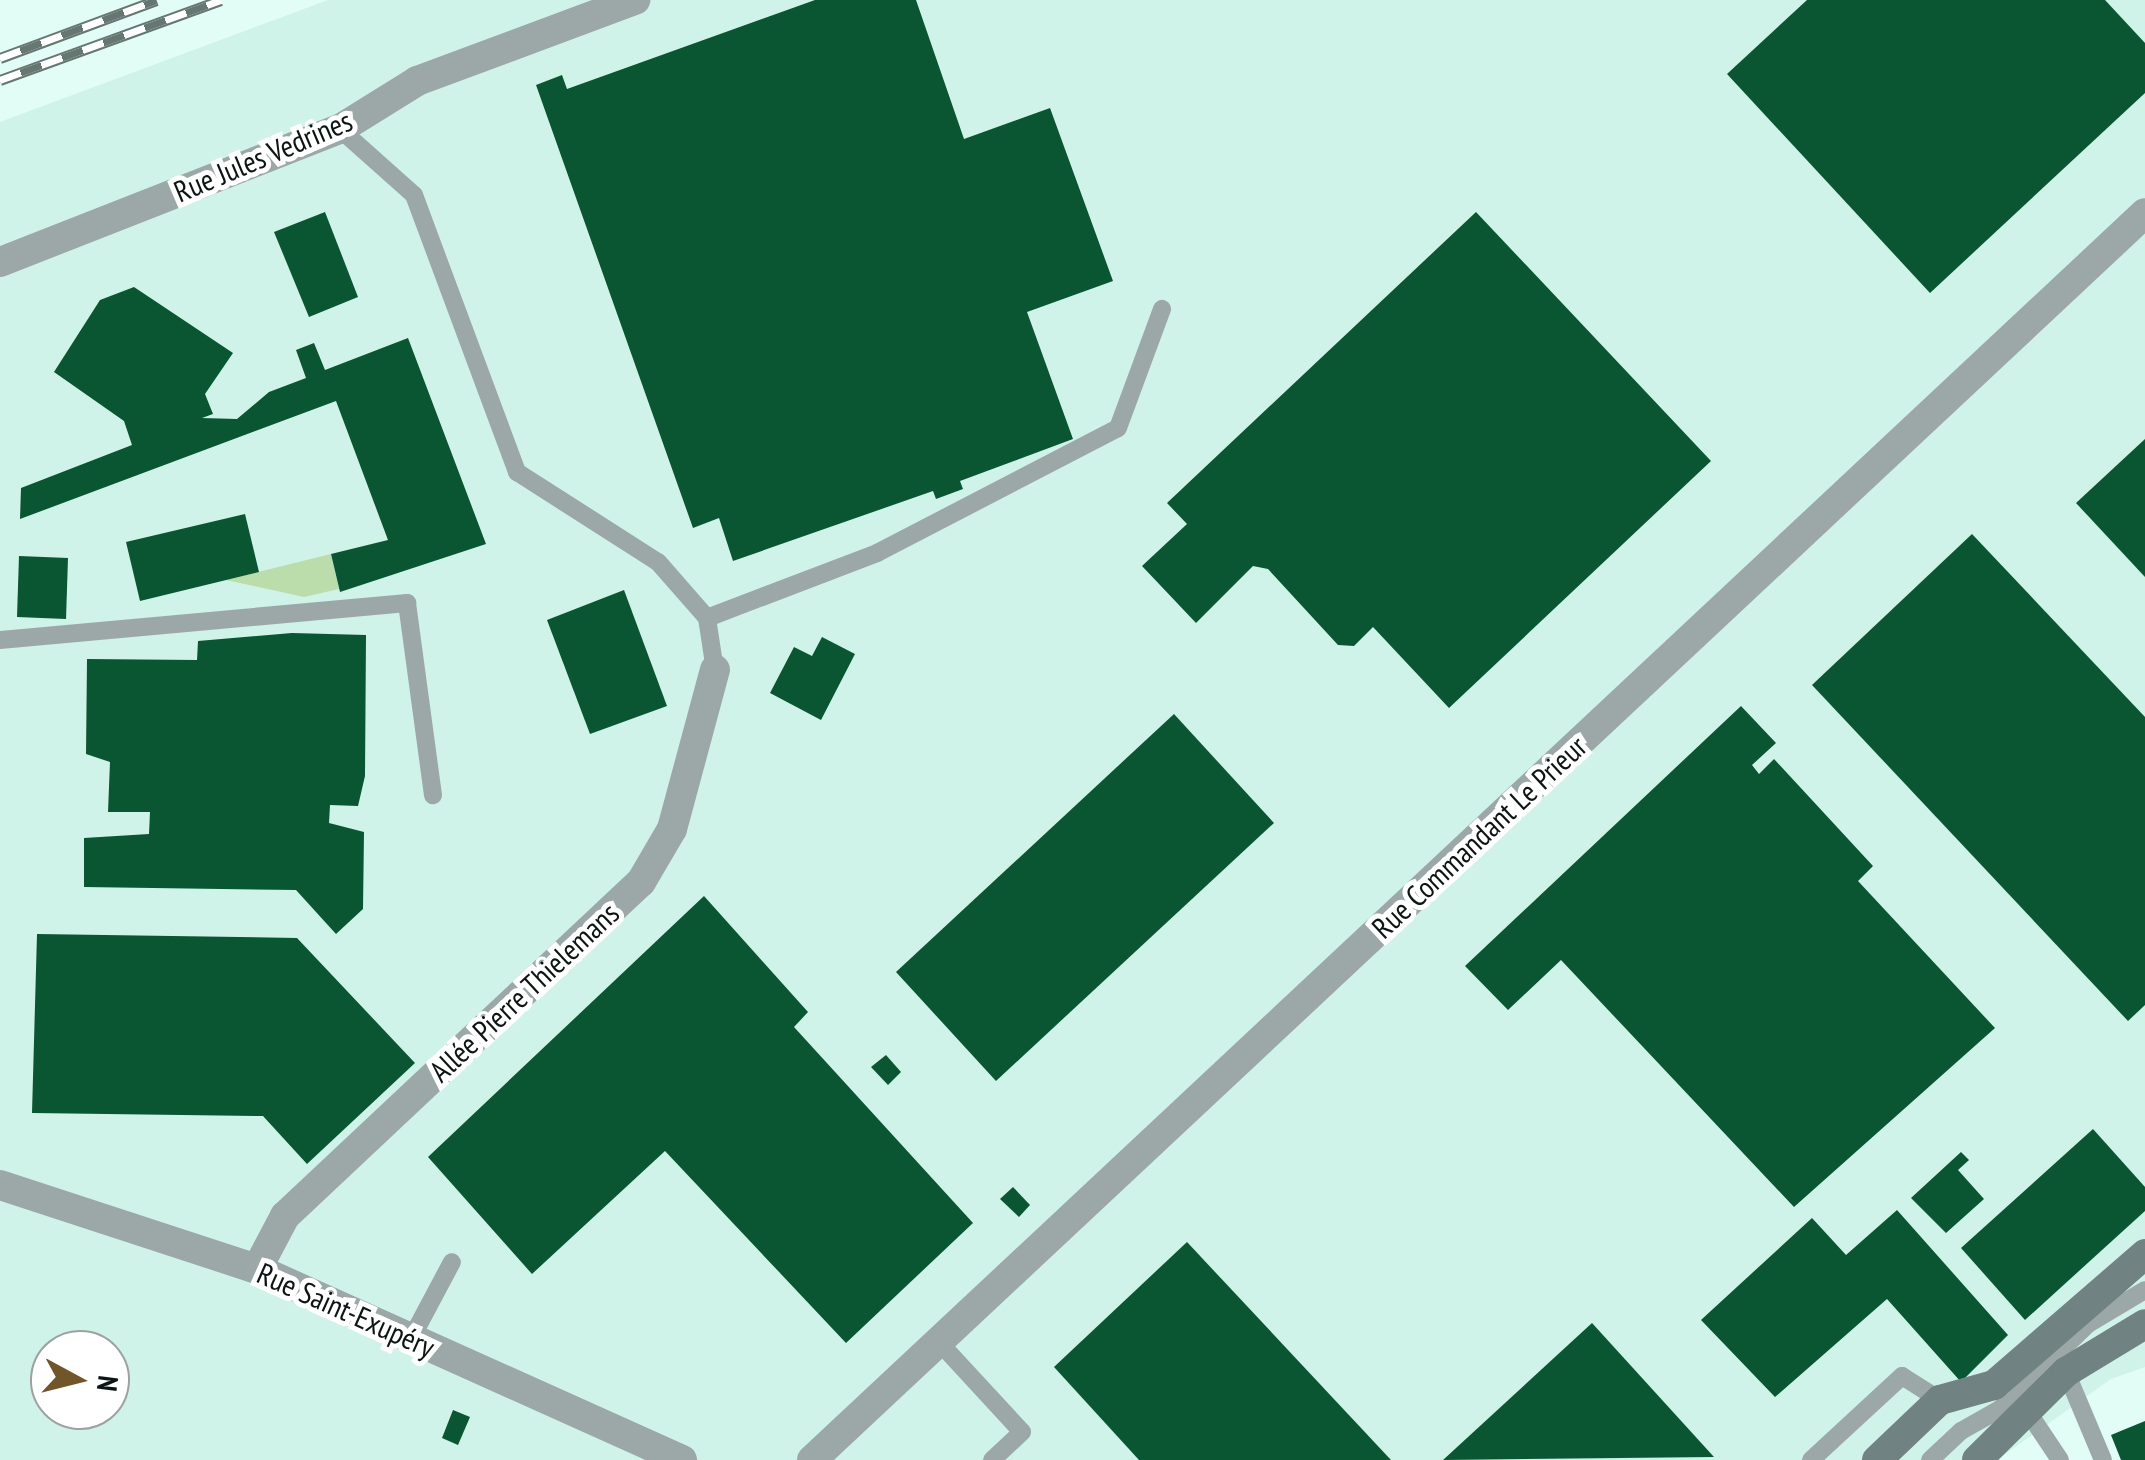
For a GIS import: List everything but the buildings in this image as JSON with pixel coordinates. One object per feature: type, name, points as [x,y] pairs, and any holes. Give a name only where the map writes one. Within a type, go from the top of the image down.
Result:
[{"type":"main road","points":[[1877,1460],[1940,1400],[1994,1385],[2145,1254]]},
{"type":"main road","points":[[1977,1460],[2066,1372],[2145,1324]]},
{"type":"street","name":"Rue Jules Vedrines","points":[[0,262],[340,129],[417,82],[635,0]]},
{"type":"street","name":"Rue Commandant Le Prieur","points":[[812,1460],[2145,213]]},
{"type":"street","name":"Allée Pierre Thielemans","points":[[257,1269],[285,1216],[641,882],[672,828],[716,670]]},
{"type":"street","name":"Rue Saint-Exupéry","points":[[0,1185],[257,1269],[682,1460]]},
{"type":"lane","points":[[340,129],[414,195],[517,472],[658,562],[707,618],[716,670]]},
{"type":"lane","points":[[707,618],[877,553],[1118,428],[1162,309]]},
{"type":"lane","points":[[0,640],[407,603],[433,795]]},
{"type":"lane","points":[[411,1339],[452,1262]]},
{"type":"lane","points":[[1930,1460],[1961,1431],[2000,1409],[2088,1324],[2145,1290]]},
{"type":"lane","points":[[939,1342],[1022,1432],[992,1460]]},
{"type":"lane","points":[[2066,1372],[2104,1460]]},
{"type":"lane","points":[[1811,1460],[1902,1376],[1940,1400]]},
{"type":"lane","points":[[2026,1409],[2060,1460]]},
{"type":"shaded area","points":[[328,0],[2145,0],[2145,1367],[2111,1379],[1997,1460],[0,1460],[0,122]]},
{"type":"green space","points":[[331,554],[339,589],[304,597],[226,580]]},
{"type":"railway","points":[[0,58],[157,0]]},
{"type":"railway","points":[[0,80],[221,0]]}]
